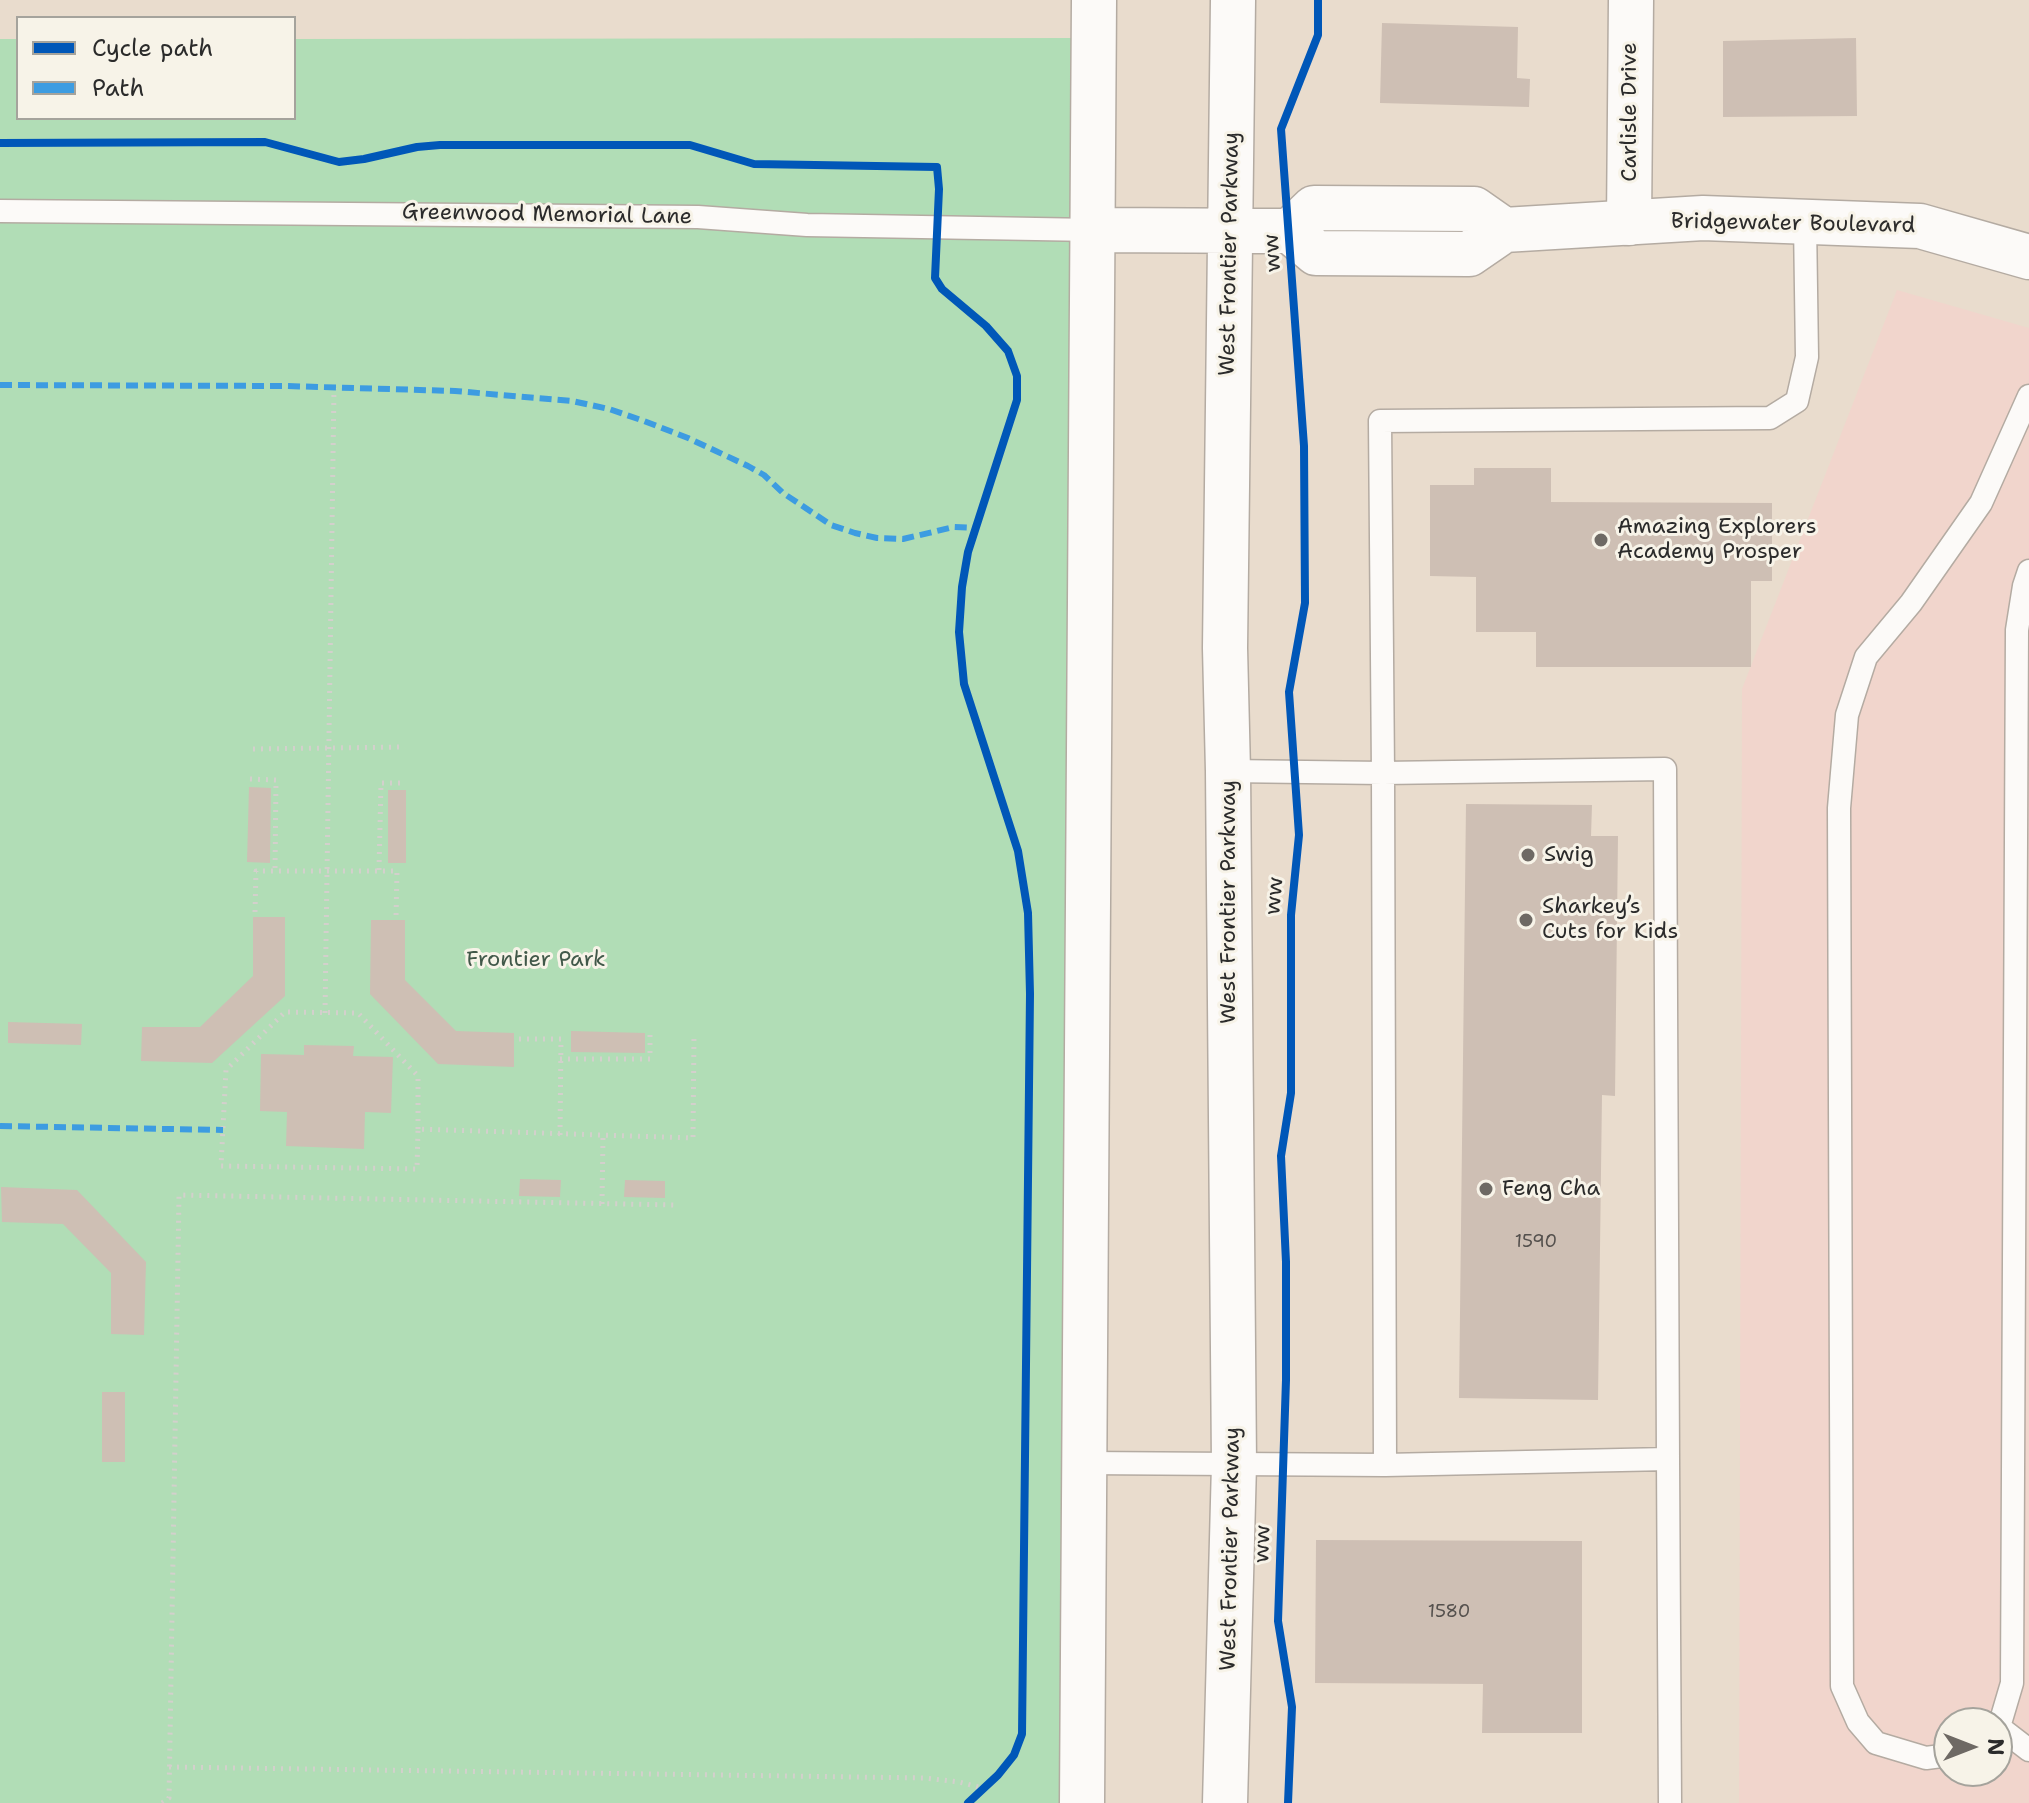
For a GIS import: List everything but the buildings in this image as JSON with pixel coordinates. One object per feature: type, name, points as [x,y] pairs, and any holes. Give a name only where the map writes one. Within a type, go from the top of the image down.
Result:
[{"type":"street","points":[[1082,1803],[1094,0]]},
{"type":"street","name":"West Frontier Parkway","points":[[1225,1803],[1234,1464],[1225,648],[1233,0]]},
{"type":"street","name":"Carlisle Drive","points":[[1629,223],[1631,0]]},
{"type":"street","name":"Bridgewater Boulevard","points":[[1093,230],[1290,231],[1314,208],[1474,209],[1504,230],[1703,218],[1920,226],[2029,257]]},
{"type":"lane","name":"Greenwood Memorial Lane","points":[[0,211],[698,217],[807,225],[1093,230]]},
{"type":"lane","points":[[1385,1465],[1380,421],[1770,418],[1797,401],[1807,357],[1805,222]]},
{"type":"lane","points":[[1933,1757],[1926,1758],[1876,1743],[1858,1722],[1842,1686],[1839,808],[1847,715],[1866,657],[1911,603],[1981,503],[2029,396]]},
{"type":"lane","points":[[2005,1707],[2012,1683],[2017,630],[2029,571]]},
{"type":"lane","points":[[1228,771],[1383,773],[1665,769],[1670,1803]]},
{"type":"lane","points":[[1084,1463],[1385,1465],[1668,1459]]},
{"type":"path","points":[[325,1013],[334,388]]},
{"type":"path","points":[[253,749],[405,747]]},
{"type":"path","points":[[250,779],[276,780],[275,870]]},
{"type":"path","points":[[379,871],[381,783],[404,783]]},
{"type":"path","points":[[255,912],[256,871],[397,871],[396,917]]},
{"type":"path","points":[[285,1012],[358,1013],[418,1076],[418,1129],[417,1169],[221,1166],[226,1070],[285,1012]]},
{"type":"path","points":[[560,1059],[650,1059],[650,1035]]},
{"type":"path","points":[[418,1129],[693,1138],[694,1035]]},
{"type":"path","points":[[519,1039],[561,1039],[560,1135]]},
{"type":"path","points":[[602,1204],[603,1136]]},
{"type":"path","points":[[162,1803],[168,1800],[169,1767],[179,1195],[674,1205]]},
{"type":"path","points":[[169,1767],[925,1778],[982,1788]]},
{"type":"shaded area","points":[[1897,290],[2029,328],[2029,1803],[1739,1803],[1742,689]]},
{"type":"green space","name":"Frontier Park","points":[[1072,38],[1072,1803],[0,1803],[0,39],[16,39],[16,120],[296,120],[296,39]]},
{"type":"marked path","points":[[0,385],[286,386],[455,391],[572,401],[609,409],[688,438],[764,475],[783,493],[831,525],[855,533],[903,539],[954,527],[976,528]]},
{"type":"marked path","points":[[0,1126],[223,1130]]},
{"type":"cycle path","name":"ww","points":[[1288,1803],[1292,1707],[1278,1621],[1286,1380],[1286,1262],[1281,1156],[1291,1093],[1291,915],[1299,835],[1289,692],[1305,603],[1304,446],[1281,129],[1318,35],[1318,0]]},
{"type":"cycle path","points":[[0,143],[265,142],[339,162],[440,145],[690,145],[754,164],[937,167],[935,278],[942,289],[986,326],[1008,351],[1017,376],[1017,400],[968,552],[959,632],[964,684],[1018,851],[1028,913],[1030,994],[1022,1734],[1014,1755],[968,1803]]},
{"type":"place","name":"Amazing Explorers Academy Prosper","points":[[1601,540]]},
{"type":"place","name":"Swig","points":[[1528,855]]},
{"type":"place","name":"Sharkey’s Cuts for Kids","points":[[1526,920]]},
{"type":"place","name":"Feng Cha","points":[[1486,1189]]}]
